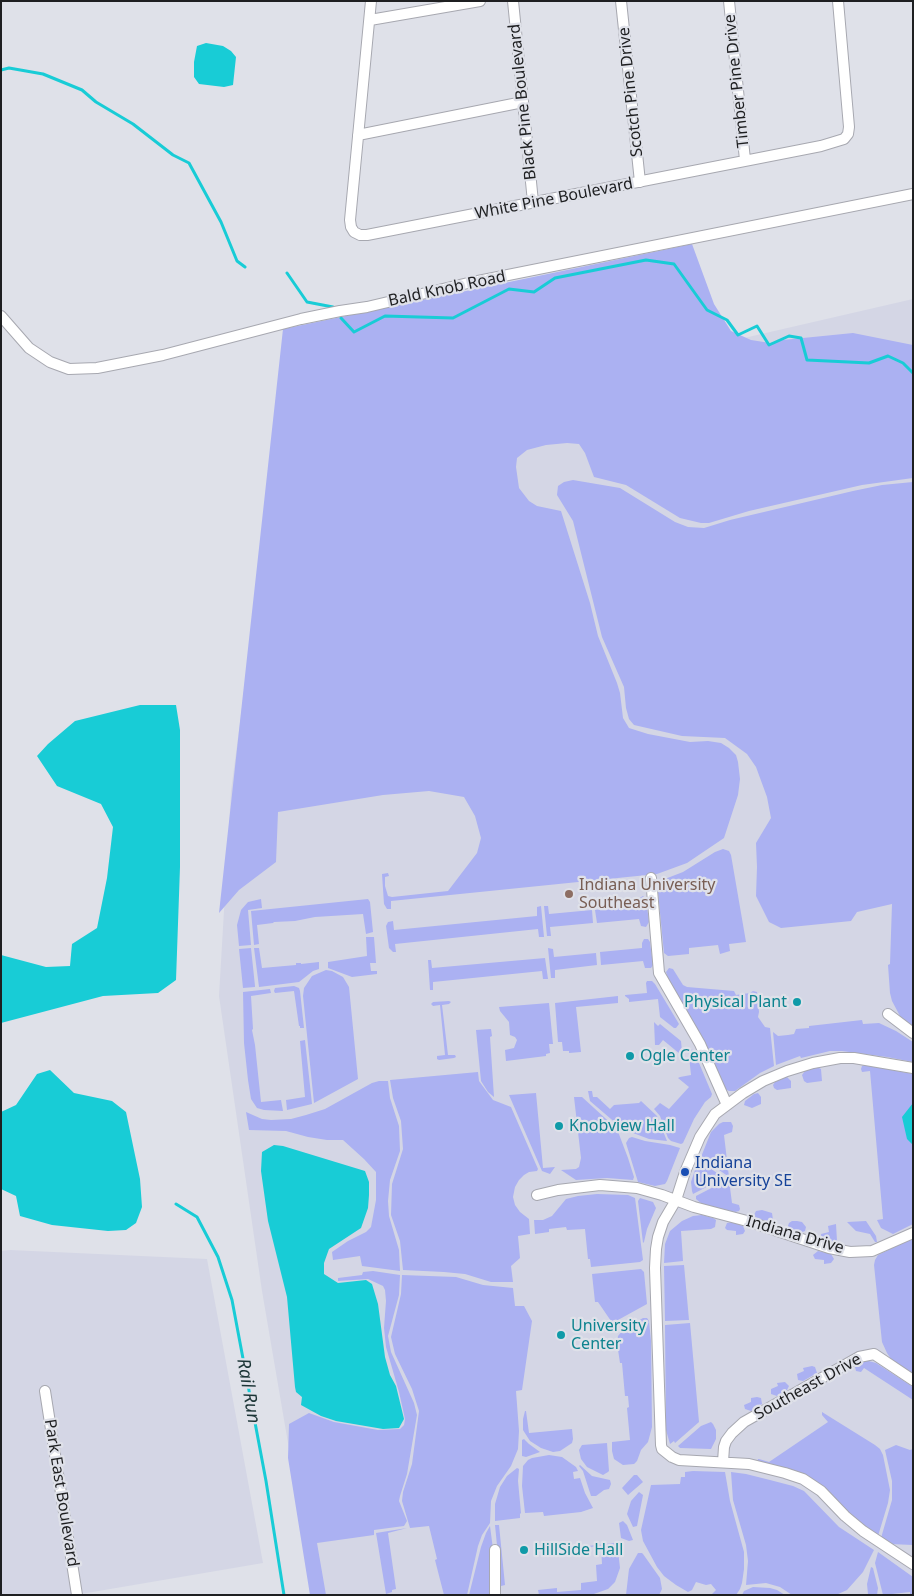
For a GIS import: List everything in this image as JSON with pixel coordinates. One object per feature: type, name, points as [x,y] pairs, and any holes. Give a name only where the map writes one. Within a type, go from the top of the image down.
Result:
[{"type":"street","name":"White Pine Boulevard","points":[[371,1],[350,220],[354,232],[360,235],[640,182],[830,144],[844,139],[848,134],[849,127],[838,1]]},
{"type":"street","points":[[370,20],[480,1]]},
{"type":"street","name":"Black Pine Boulevard","points":[[513,1],[533,202]]},
{"type":"street","name":"Scotch Pine Drive","points":[[621,1],[640,182]]},
{"type":"street","name":"Timber Pine Drive","points":[[729,1],[745,160]]},
{"type":"street","points":[[358,135],[523,102]]},
{"type":"street","name":"Bald Knob Road","points":[[1,316],[29,348],[59,367],[69,369],[97,368],[163,354],[301,319],[367,307],[468,283],[913,194]]},
{"type":"street","points":[[651,878],[659,973],[700,1044],[727,1105]]},
{"type":"street","points":[[888,1014],[913,1033]]},
{"type":"street","points":[[913,1068],[871,1060],[847,1058],[813,1062],[763,1081],[743,1093],[715,1114],[700,1137],[685,1172],[676,1200],[663,1222],[656,1249],[661,1445],[667,1453],[678,1460],[749,1464],[803,1479],[821,1491],[845,1516],[863,1531],[913,1564]]},
{"type":"street","name":"Indiana Drive","points":[[537,1195],[587,1186],[614,1185],[637,1188],[842,1251],[872,1251],[913,1233]]},
{"type":"street","name":"Southeast Drive","points":[[723,1462],[726,1441],[732,1432],[744,1422],[859,1357],[874,1354],[913,1380]]},
{"type":"street","name":"Park East Boulevard","points":[[44,1391],[77,1595]]},
{"type":"street","points":[[494,1550],[495,1595]]},
{"type":"shaded area","points":[[206,43],[223,46],[236,57],[233,85],[224,87],[199,84],[194,77],[197,46]]},
{"type":"shaded area","points":[[692,244],[714,304],[731,331],[751,340],[770,343],[853,333],[913,345],[913,478],[862,485],[749,511],[709,523],[701,523],[680,518],[626,485],[594,477],[585,453],[579,444],[546,445],[527,450],[517,458],[516,467],[519,488],[529,501],[537,506],[561,511],[590,603],[598,636],[620,693],[623,718],[629,728],[648,734],[690,742],[708,741],[721,743],[736,755],[740,779],[738,795],[724,838],[687,863],[657,874],[391,901],[391,909],[387,909],[384,904],[382,874],[388,873],[389,876],[385,877],[388,896],[448,891],[477,853],[481,838],[475,816],[464,797],[429,791],[383,795],[278,812],[276,862],[239,890],[219,913],[283,329]]},
{"type":"shaded area","name":"Indiana University Southeast","points":[[913,299],[913,1595],[314,1595],[262,1291],[219,996],[231,791],[276,446]]},
{"type":"shaded area","points":[[573,480],[620,488],[675,522],[688,527],[704,528],[853,491],[882,485],[913,482],[913,1027],[900,1016],[890,993],[888,965],[890,964],[892,904],[857,912],[851,921],[781,928],[769,922],[756,896],[756,843],[771,818],[767,797],[756,767],[747,754],[725,738],[682,736],[634,725],[629,719],[624,687],[602,637],[573,521],[557,495],[558,486]]},
{"type":"shaded area","points":[[140,705],[176,705],[180,730],[180,867],[176,980],[158,993],[103,996],[1,1023],[1,955],[46,967],[70,966],[72,944],[97,928],[107,878],[113,827],[101,804],[57,786],[37,756],[75,721]]},
{"type":"shaded area","points":[[723,849],[729,851],[731,855],[746,942],[729,944],[730,951],[720,954],[718,945],[689,948],[689,954],[668,956],[664,953],[657,882],[683,872]]},
{"type":"shaded area","points":[[643,896],[646,899],[649,922],[646,927],[641,926],[639,919],[597,923],[595,910],[638,905],[638,899]]},
{"type":"shaded area","points":[[261,899],[262,908],[248,910],[251,945],[239,946],[237,925],[241,910],[248,902]]},
{"type":"shaded area","points":[[368,899],[370,902],[373,932],[366,934],[363,914],[315,917],[257,925],[259,944],[254,945],[251,911]]},
{"type":"shaded area","points":[[541,906],[544,937],[539,937],[538,929],[395,944],[396,952],[389,948],[386,926],[388,922],[393,921],[394,930],[537,916],[537,907]]},
{"type":"shaded area","points":[[544,906],[548,906],[549,914],[592,910],[593,923],[550,927],[551,936],[547,936]]},
{"type":"shaded area","points":[[366,937],[374,937],[376,963],[370,963],[371,971],[377,971],[377,974],[352,977],[328,968],[328,962],[367,956]]},
{"type":"shaded area","points":[[644,939],[648,939],[650,942],[653,965],[651,968],[645,968],[643,961],[601,965],[600,952],[642,948]]},
{"type":"shaded area","points":[[251,948],[255,987],[243,988],[239,949]]},
{"type":"shaded area","points":[[254,948],[259,948],[262,968],[319,962],[319,969],[313,971],[299,982],[259,987]]},
{"type":"shaded area","points":[[548,948],[553,949],[554,957],[596,953],[597,965],[555,970],[555,978],[551,978]]},
{"type":"shaded area","points":[[545,958],[548,979],[543,979],[542,971],[433,982],[433,990],[430,990],[428,960],[431,960],[432,968]]},
{"type":"shaded area","points":[[669,968],[673,969],[683,985],[687,987],[734,991],[736,995],[753,991],[757,992],[758,1017],[765,1027],[770,1028],[774,1066],[760,1073],[735,1091],[725,1089],[668,978],[666,972]]},
{"type":"shaded area","points":[[326,970],[343,977],[349,987],[358,1079],[314,1103],[303,996],[304,988],[312,976]]},
{"type":"shaded area","points":[[647,981],[652,981],[655,984],[679,1024],[676,1028],[660,1017],[658,999],[629,1002],[629,999],[625,996],[647,993]]},
{"type":"shaded area","points":[[294,986],[299,988],[300,991],[304,1028],[299,1026],[294,991],[275,993],[274,991],[275,988]]},
{"type":"shaded area","points":[[270,989],[271,993],[251,996],[252,1030],[261,1102],[281,1100],[283,1111],[257,1108],[251,1099],[244,1043],[243,992]]},
{"type":"shaded area","points":[[618,996],[618,1003],[576,1007],[581,1052],[569,1053],[569,1051],[563,1051],[562,1042],[558,1042],[555,1003]]},
{"type":"shaded area","points":[[433,1002],[451,1002],[449,1004],[442,1005],[448,1055],[455,1055],[456,1057],[439,1060],[437,1056],[445,1055],[440,1005],[433,1006],[431,1004]]},
{"type":"shaded area","points":[[549,1003],[553,1044],[549,1044],[550,1053],[546,1054],[546,1056],[506,1061],[505,1050],[514,1048],[517,1040],[510,1035],[509,1022],[499,1007]]},
{"type":"shaded area","points":[[862,1020],[863,1024],[879,1023],[913,1042],[913,1062],[842,1051],[830,1051],[801,1058],[800,1056],[776,1065],[773,1032],[778,1036],[788,1035],[794,1034],[796,1029],[809,1028],[809,1026]]},
{"type":"shaded area","points":[[654,1022],[658,1026],[660,1024],[681,1041],[682,1052],[680,1054],[663,1040],[659,1045],[655,1045]]},
{"type":"shaded area","points":[[491,1029],[494,1097],[488,1092],[481,1081],[476,1030]]},
{"type":"shaded area","points":[[305,1040],[312,1104],[287,1110],[286,1100],[305,1097],[300,1041]]},
{"type":"shaded area","points":[[688,1047],[694,1051],[712,1094],[694,1119],[681,1144],[668,1138],[660,1116],[654,1109],[660,1103],[669,1109],[689,1087],[678,1078],[691,1075]]},
{"type":"shaded area","points":[[865,1065],[913,1074],[913,1224],[893,1234],[881,1228],[877,1220],[883,1219],[870,1071],[862,1072],[861,1069]]},
{"type":"shaded area","points":[[817,1067],[821,1069],[822,1081],[807,1083],[804,1081],[802,1075],[805,1071]]},
{"type":"shaded area","points":[[50,1070],[74,1093],[112,1101],[126,1112],[140,1179],[142,1207],[136,1223],[126,1230],[108,1231],[52,1225],[20,1216],[16,1196],[1,1189],[1,1112],[16,1105],[37,1074]]},
{"type":"shaded area","points":[[478,1072],[479,1081],[493,1100],[511,1107],[538,1169],[524,1175],[515,1187],[513,1197],[515,1205],[529,1219],[530,1234],[518,1236],[520,1258],[511,1266],[513,1282],[491,1282],[465,1274],[403,1270],[400,1241],[391,1215],[392,1184],[403,1149],[401,1121],[393,1098],[390,1080]]},
{"type":"shaded area","points":[[787,1077],[791,1081],[791,1088],[777,1090],[774,1088],[775,1082]]},
{"type":"shaded area","points":[[379,1081],[388,1081],[390,1098],[399,1126],[400,1151],[390,1180],[388,1201],[389,1216],[399,1250],[400,1271],[362,1266],[360,1256],[333,1260],[332,1252],[366,1232],[371,1227],[376,1200],[376,1172],[364,1159],[343,1140],[308,1137],[286,1131],[249,1130],[246,1112],[262,1119],[291,1119],[325,1109]]},
{"type":"shaded area","points":[[588,1091],[592,1091],[593,1097],[597,1097],[610,1109],[614,1105],[639,1103],[641,1101],[657,1116],[667,1141],[649,1139],[618,1125],[590,1101]]},
{"type":"shaded area","points":[[536,1093],[543,1168],[555,1167],[550,1174],[542,1171],[509,1095]]},
{"type":"shaded area","points":[[758,1093],[761,1097],[761,1104],[752,1108],[744,1105],[745,1101]]},
{"type":"shaded area","points":[[574,1097],[582,1097],[617,1129],[634,1177],[633,1180],[607,1178],[576,1180],[561,1170],[576,1169],[579,1167],[581,1158]]},
{"type":"shaded area","points":[[913,1103],[912,1144],[907,1139],[902,1117]]},
{"type":"shaded area","points":[[723,1122],[731,1122],[733,1126],[732,1132],[724,1135],[729,1177],[701,1157],[711,1132]]},
{"type":"shaded area","points":[[632,1137],[680,1148],[665,1184],[655,1186],[638,1182],[626,1143]]},
{"type":"shaded area","points":[[274,1145],[283,1146],[365,1171],[369,1182],[369,1195],[368,1208],[361,1228],[329,1249],[324,1263],[324,1274],[338,1283],[366,1280],[372,1284],[378,1304],[385,1357],[390,1375],[396,1386],[404,1419],[399,1428],[383,1429],[336,1421],[321,1416],[301,1405],[302,1397],[296,1392],[295,1387],[287,1297],[268,1221],[261,1171],[262,1152]]},
{"type":"shaded area","points":[[698,1161],[724,1178],[693,1194],[691,1182]]},
{"type":"shaded area","points":[[729,1180],[732,1203],[739,1205],[739,1211],[735,1212],[702,1204],[696,1199],[696,1196]]},
{"type":"shaded area","points":[[597,1194],[628,1195],[635,1198],[643,1260],[640,1262],[591,1267],[590,1259],[588,1259],[585,1229],[567,1230],[566,1227],[549,1229],[549,1232],[535,1234],[534,1220],[543,1220],[552,1216],[566,1199]]},
{"type":"shaded area","points":[[640,1198],[653,1202],[656,1208],[643,1243],[638,1201]]},
{"type":"shaded area","points":[[762,1210],[772,1213],[773,1220],[770,1223],[755,1218],[756,1211]]},
{"type":"shaded area","points":[[702,1215],[716,1220],[715,1227],[711,1229],[681,1231],[683,1261],[664,1263],[665,1244],[670,1231],[682,1221],[693,1216]]},
{"type":"shaded area","points":[[792,1221],[802,1222],[806,1227],[805,1231],[800,1233],[790,1230],[788,1226]]},
{"type":"shaded area","points":[[866,1221],[876,1236],[877,1242],[875,1242],[870,1234],[856,1231],[847,1222]]},
{"type":"shaded area","points":[[732,1222],[743,1226],[745,1231],[743,1234],[736,1235],[736,1231],[725,1228],[727,1223]]},
{"type":"shaded area","points":[[836,1224],[837,1241],[830,1243],[822,1241],[821,1234],[829,1232],[828,1226]]},
{"type":"shaded area","points":[[913,1238],[913,1375],[891,1359],[882,1342],[874,1265],[878,1255]]},
{"type":"shaded area","points":[[1,1251],[207,1259],[263,1563],[75,1595],[1,1595]]},
{"type":"shaded area","points":[[818,1251],[831,1254],[834,1259],[831,1263],[824,1264],[824,1260],[815,1259],[813,1255]]},
{"type":"shaded area","points":[[684,1265],[689,1320],[665,1321],[664,1266]]},
{"type":"shaded area","points":[[641,1269],[644,1272],[647,1304],[618,1320],[611,1321],[598,1302],[595,1302],[592,1274]]},
{"type":"shaded area","points":[[373,1271],[400,1275],[399,1295],[388,1336],[391,1352],[414,1403],[417,1415],[407,1474],[399,1501],[407,1521],[404,1526],[374,1530],[374,1535],[317,1543],[326,1595],[310,1595],[288,1458],[289,1424],[309,1413],[334,1422],[378,1430],[400,1429],[404,1425],[405,1419],[399,1392],[386,1347],[384,1328],[385,1290],[383,1286],[368,1279],[338,1281],[338,1278],[362,1275],[363,1272]]},
{"type":"shaded area","points":[[402,1275],[456,1277],[483,1285],[513,1288],[515,1306],[524,1306],[532,1321],[522,1390],[516,1391],[519,1431],[518,1449],[511,1466],[497,1486],[491,1501],[490,1523],[482,1535],[478,1546],[467,1595],[444,1595],[429,1526],[410,1528],[402,1501],[412,1464],[419,1411],[412,1389],[395,1354],[391,1337],[401,1294]]},
{"type":"shaded area","points":[[643,1318],[647,1318],[649,1321],[651,1341],[652,1427],[648,1442],[641,1450],[637,1461],[634,1464],[623,1465],[614,1459],[612,1451],[612,1442],[630,1440],[627,1408],[629,1407],[628,1396],[625,1396],[622,1363],[620,1363],[617,1343],[618,1336],[623,1330]]},
{"type":"shaded area","points":[[690,1323],[699,1422],[675,1443],[674,1441],[670,1444],[666,1430],[665,1325]]},
{"type":"shaded area","points":[[865,1360],[876,1363],[913,1387],[913,1400],[864,1368],[861,1372],[856,1371],[854,1363]]},
{"type":"shaded area","points":[[815,1367],[817,1373],[803,1381],[798,1380],[797,1374],[804,1371],[803,1368]]},
{"type":"shaded area","points":[[785,1382],[789,1386],[787,1390],[777,1396],[771,1394],[771,1389],[778,1386],[777,1383]]},
{"type":"shaded area","points":[[751,1398],[761,1398],[762,1404],[751,1411],[745,1409],[744,1405],[751,1402]]},
{"type":"shaded area","points":[[525,1411],[529,1433],[572,1429],[572,1443],[560,1451],[553,1452],[541,1448],[530,1441],[523,1430]]},
{"type":"shaded area","points":[[822,1412],[875,1445],[883,1455],[890,1490],[878,1536],[857,1523],[830,1496],[757,1462],[759,1459],[769,1462],[828,1422],[822,1415]]},
{"type":"shaded area","points":[[711,1422],[716,1430],[716,1439],[711,1449],[680,1448],[678,1446],[701,1426]]},
{"type":"shaded area","points":[[524,1439],[540,1452],[526,1457],[522,1456],[522,1440]]},
{"type":"shaded area","points":[[607,1443],[609,1471],[603,1475],[587,1467],[581,1459],[579,1450],[582,1445]]},
{"type":"shaded area","points":[[896,1445],[910,1450],[913,1449],[913,1545],[890,1544],[881,1538],[892,1500],[892,1481],[885,1450]]},
{"type":"shaded area","points":[[549,1455],[562,1457],[576,1467],[578,1471],[573,1472],[574,1479],[580,1478],[593,1508],[581,1512],[544,1516],[543,1512],[525,1513],[522,1486],[523,1466],[532,1458]]},
{"type":"shaded area","points":[[580,1465],[592,1476],[610,1480],[609,1489],[596,1496],[591,1496]]},
{"type":"shaded area","points":[[517,1468],[519,1469],[520,1518],[495,1521],[495,1504],[500,1487],[507,1476]]},
{"type":"shaded area","points":[[685,1472],[725,1472],[730,1501],[744,1552],[742,1583],[736,1595],[711,1595],[716,1590],[711,1584],[706,1585],[696,1582],[692,1590],[688,1592],[664,1576],[643,1541],[641,1530],[651,1485],[680,1484],[681,1477],[685,1477]]},
{"type":"shaded area","points":[[731,1472],[770,1480],[804,1491],[839,1527],[874,1550],[863,1572],[847,1590],[836,1595],[792,1595],[780,1587],[766,1583],[746,1585],[748,1561],[746,1545],[733,1500]]},
{"type":"shaded area","points":[[634,1475],[637,1475],[643,1482],[628,1495],[622,1488]]},
{"type":"shaded area","points":[[639,1492],[643,1495],[637,1526],[633,1527],[627,1514],[631,1501]]},
{"type":"shaded area","points":[[623,1521],[627,1525],[633,1540],[629,1541],[621,1538],[619,1523]]},
{"type":"shaded area","points":[[495,1525],[499,1525],[505,1585],[501,1586]]},
{"type":"shaded area","points":[[490,1526],[493,1549],[489,1576],[490,1595],[469,1595],[481,1547]]},
{"type":"shaded area","points":[[407,1528],[388,1533],[396,1589],[386,1594],[376,1533]]},
{"type":"shaded area","points":[[615,1543],[618,1550],[620,1568],[615,1582],[608,1589],[591,1595],[539,1595],[538,1590],[557,1588],[557,1592],[581,1590],[581,1583],[597,1581],[596,1565],[602,1564],[601,1546],[588,1546]]},
{"type":"shaded area","points":[[878,1552],[913,1577],[913,1595],[910,1595],[910,1592],[883,1595],[875,1563]]},
{"type":"shaded area","points":[[638,1553],[643,1554],[660,1578],[662,1589],[659,1595],[626,1595],[629,1569]]},
{"type":"shaded area","points":[[871,1567],[873,1568],[878,1588],[877,1595],[868,1594],[867,1584]]},
{"type":"shaded area","points":[[753,1587],[770,1588],[785,1595],[742,1595],[744,1591]]},
{"type":"waterway","points":[[1,70],[9,68],[43,74],[82,90],[96,102],[133,124],[173,155],[189,163],[221,222],[237,261],[245,267]]},
{"type":"waterway","points":[[341,318],[354,332],[385,316],[453,318],[509,289],[534,292],[555,278],[646,260],[674,264],[707,310],[727,320],[738,335],[757,326],[769,345],[789,336],[801,338],[807,360],[869,363],[888,356],[903,363],[913,373]]},
{"type":"waterway","points":[[287,273],[307,302],[333,307]]},
{"type":"waterway","name":"Rail Run","points":[[176,1204],[197,1217],[218,1257],[232,1300],[266,1481],[284,1595]]},
{"type":"place","name":"Indiana University Southeast","points":[[569,894]]},
{"type":"place","name":"Physical Plant","points":[[797,1002]]},
{"type":"place","name":"Ogle Center","points":[[630,1056]]},
{"type":"place","name":"Knobview Hall","points":[[559,1126]]},
{"type":"place","name":"Indiana University SE","points":[[685,1172]]},
{"type":"place","name":"University Center","points":[[561,1335]]},
{"type":"place","name":"HillSide Hall","points":[[524,1550]]}]
